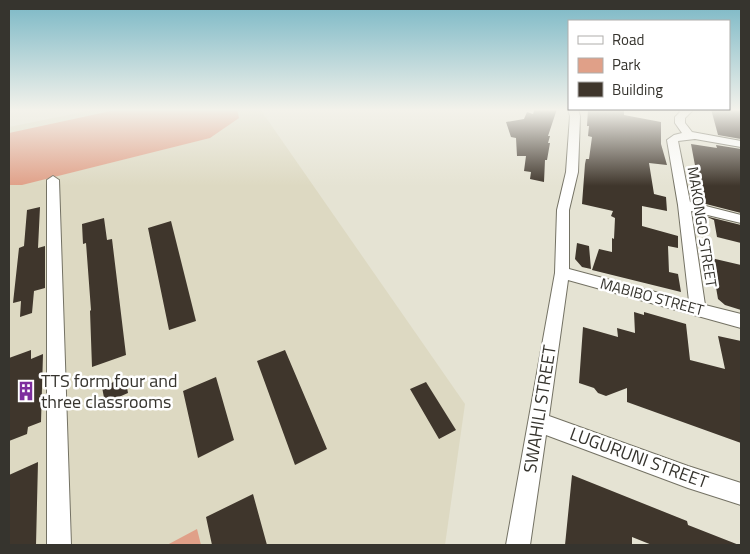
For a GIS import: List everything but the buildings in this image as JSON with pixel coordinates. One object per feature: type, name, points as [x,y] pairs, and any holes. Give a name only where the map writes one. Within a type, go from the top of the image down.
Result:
[{"type":"street","name":"SWAHILI STREET","points":[[518,545],[562,273],[563,210],[572,172],[574,135]]},
{"type":"street","points":[[688,135],[741,144]]},
{"type":"street","name":"MAKONGO STREET","points":[[688,135],[676,136],[672,140],[684,205],[698,310]]},
{"type":"street","points":[[53,180],[58,545]]},
{"type":"street","points":[[684,205],[741,219]]},
{"type":"street","name":"MABIBO STREET","points":[[562,273],[741,321]]},
{"type":"street","name":"LUGURUNI STREET","points":[[538,422],[688,477],[741,494]]},
{"type":"shaded area","points":[[9,135],[278,135],[465,404],[445,545],[9,545]]},
{"type":"green space","points":[[9,135],[215,135],[210,138],[22,185],[9,185]]},
{"type":"green space","points":[[197,529],[201,545],[167,545]]},
{"type":"place","name":"TTS form four and three classrooms","points":[[26,391]]}]
